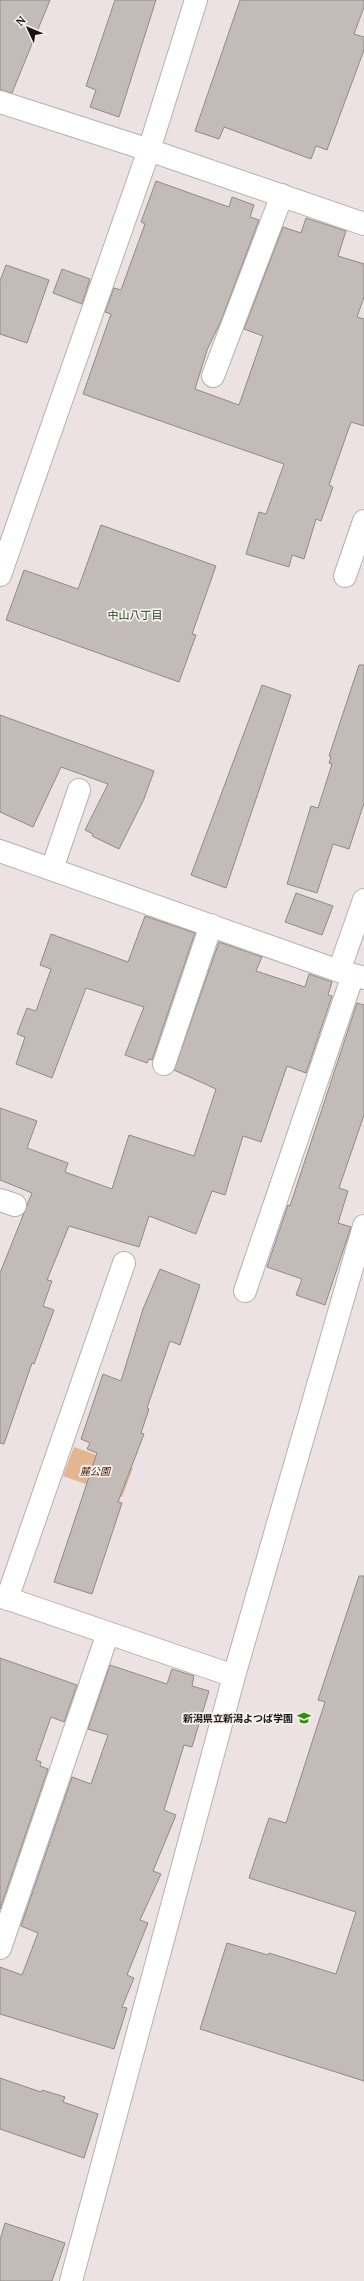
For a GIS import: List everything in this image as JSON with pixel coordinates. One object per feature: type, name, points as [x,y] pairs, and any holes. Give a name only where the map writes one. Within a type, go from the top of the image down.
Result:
[{"type":"street","points":[[0,575],[149,150],[196,0]]},
{"type":"street","points":[[0,102],[149,150],[364,224]]},
{"type":"street","points":[[213,376],[282,196]]},
{"type":"street","points":[[345,576],[364,521]]},
{"type":"street","points":[[52,869],[79,790]]},
{"type":"street","points":[[0,851],[352,975]]},
{"type":"street","points":[[245,1291],[352,975],[364,900]]},
{"type":"street","points":[[164,1064],[211,925]]},
{"type":"street","points":[[71,2281],[234,1676],[364,1226]]},
{"type":"street","points":[[124,1263],[4,1597],[234,1676]]},
{"type":"street","points":[[0,1948],[108,1633]]},
{"type":"green space","name":"麓公園","points":[[74,1447],[133,1468],[122,1497],[63,1476]]},
{"type":"building","points":[[0,0],[50,0],[12,93],[0,90]]},
{"type":"building","points":[[115,0],[156,0],[119,117],[90,107],[96,90],[86,86]]},
{"type":"building","points":[[240,0],[364,0],[364,7],[354,34],[364,37],[364,50],[327,150],[316,146],[311,159],[224,127],[219,139],[195,131]]},
{"type":"building","points":[[156,181],[229,207],[232,197],[254,205],[250,217],[259,220],[221,321],[207,350],[195,389],[239,405],[263,336],[244,329],[283,227],[301,233],[306,218],[346,231],[338,256],[364,264],[364,297],[357,317],[364,319],[364,426],[351,422],[329,485],[333,487],[321,521],[316,519],[304,559],[292,555],[289,567],[246,554],[259,512],[266,514],[284,464],[83,394],[111,314],[105,312],[114,288],[121,290],[145,224],[141,222]]},
{"type":"building","points":[[6,265],[49,280],[27,343],[0,334],[0,281]]},
{"type":"building","points":[[62,269],[90,279],[82,304],[53,293]]},
{"type":"building","points":[[101,525],[216,566],[192,634],[196,635],[179,682],[6,620],[24,570],[78,589]]},
{"type":"building","points":[[359,665],[364,665],[364,803],[349,849],[333,844],[317,893],[287,884],[311,806],[318,808],[332,764],[329,763],[331,757],[329,756]]},
{"type":"building","points":[[262,685],[291,695],[226,888],[191,875]]},
{"type":"building","points":[[0,715],[154,771],[144,799],[119,849],[92,836],[93,834],[85,830],[108,784],[61,767],[33,827],[0,812]]},
{"type":"building","points":[[296,893],[333,906],[322,935],[285,922]]},
{"type":"building","points":[[145,916],[195,933],[152,1060],[149,1059],[147,1063],[125,1055],[144,1007],[86,988],[52,1078],[16,1064],[25,1037],[17,1034],[27,1008],[36,1011],[51,969],[40,965],[51,934],[128,962]]},
{"type":"building","points":[[219,942],[262,957],[256,971],[305,987],[309,974],[332,982],[328,995],[332,996],[306,1073],[287,1066],[261,1142],[243,1136],[225,1195],[212,1191],[196,1234],[149,1216],[139,1247],[69,1226],[47,1280],[52,1281],[43,1306],[54,1310],[34,1364],[32,1363],[4,1444],[0,1443],[0,1273],[32,1193],[0,1180],[0,1108],[37,1121],[27,1148],[68,1163],[65,1172],[112,1189],[129,1135],[194,1156],[216,1089],[174,1070]]},
{"type":"building","points":[[357,1003],[364,1005],[364,1115],[339,1188],[348,1191],[338,1223],[351,1227],[325,1305],[296,1295],[302,1279],[267,1267],[288,1205],[290,1206]]},
{"type":"building","points":[[160,1269],[200,1285],[180,1345],[170,1341],[147,1408],[149,1409],[141,1433],[144,1434],[118,1502],[122,1503],[92,1594],[54,1582],[97,1453],[87,1449],[90,1443],[81,1439],[103,1374],[121,1381],[143,1309]]},
{"type":"building","points":[[359,1576],[364,1576],[364,2081],[200,2029],[227,1943],[268,1955],[269,1953],[336,1974],[356,1912],[249,1878],[269,1818],[286,1823],[325,1702],[318,1700]]},
{"type":"building","points":[[0,1658],[77,1685],[64,1722],[51,1717],[36,1760],[41,1762],[40,1766],[48,1769],[0,1909]]},
{"type":"building","points":[[110,1665],[167,1684],[172,1669],[194,1676],[192,1686],[209,1691],[192,1747],[184,1745],[164,1810],[176,1815],[153,1871],[161,1874],[140,1920],[148,1923],[127,1975],[134,1978],[122,2007],[127,2008],[114,2049],[0,2014],[0,1967],[22,1975],[38,1933],[21,1926],[72,1777],[91,1784],[108,1735],[88,1729]]},
{"type":"building","points":[[0,2078],[41,2092],[42,2090],[65,2097],[63,2102],[98,2114],[84,2158],[0,2129]]},
{"type":"building","points":[[5,2223],[65,2243],[52,2281],[0,2281],[0,2240]]},
{"type":"place","name":"新潟県立新潟よつば学園","points":[[304,1718]]},
{"type":"district","name":"中山八丁目","points":[[135,615]]}]
